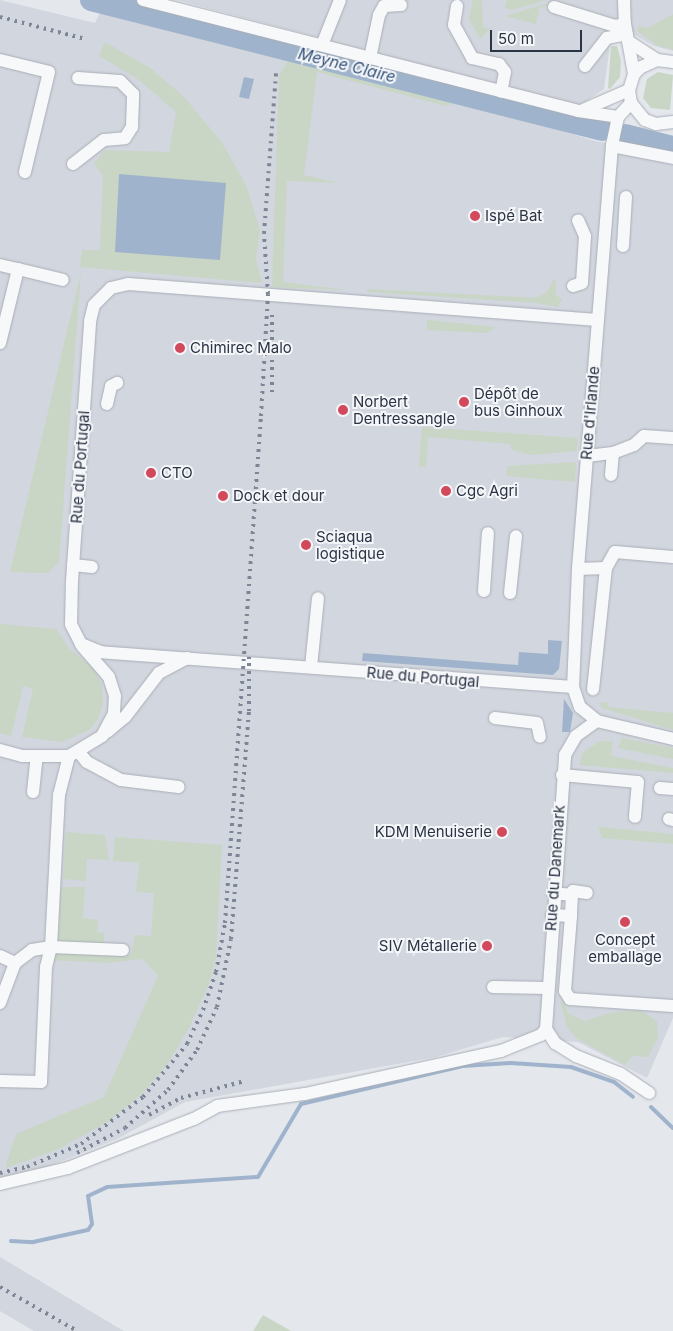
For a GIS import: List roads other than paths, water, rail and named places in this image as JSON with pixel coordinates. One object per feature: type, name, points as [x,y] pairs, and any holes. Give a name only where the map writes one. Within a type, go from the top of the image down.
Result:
[{"type":"street","points":[[143,0],[578,111],[618,117]]},
{"type":"street","points":[[322,45],[340,0]]},
{"type":"street","points":[[624,0],[634,74],[630,97],[645,120],[671,124]]},
{"type":"street","points":[[370,58],[379,15],[384,6],[401,5]]},
{"type":"street","points":[[457,6],[454,25],[472,58],[500,64],[505,72],[501,92]]},
{"type":"street","points":[[554,8],[615,26],[627,33],[657,60]]},
{"type":"street","points":[[585,66],[607,38],[627,33]]},
{"type":"street","points":[[0,60],[48,72],[25,172]]},
{"type":"street","points":[[634,74],[648,62],[657,60],[673,62]]},
{"type":"street","points":[[73,164],[104,140],[125,138],[132,127],[133,94],[120,82],[78,78]]},
{"type":"street","points":[[578,111],[630,97]]},
{"type":"street","name":"Rue d'Irlande","points":[[597,721],[580,707],[573,687],[578,569],[612,146],[618,117],[630,97]]},
{"type":"street","points":[[612,146],[673,158]]},
{"type":"street","points":[[623,246],[626,197]]},
{"type":"street","points":[[574,286],[582,282],[585,236],[578,220]]},
{"type":"street","points":[[0,265],[63,280]]},
{"type":"street","points":[[0,343],[18,269]]},
{"type":"street","name":"Rue du Portugal","points":[[573,687],[189,657],[101,652],[81,644],[71,624],[73,564],[90,321],[94,305],[112,288],[128,284],[598,320]]},
{"type":"street","points":[[107,404],[111,386],[117,383]]},
{"type":"street","points":[[587,456],[613,452],[634,445],[644,436],[673,438]]},
{"type":"street","points":[[611,475],[613,452]]},
{"type":"street","points":[[484,591],[488,533]]},
{"type":"street","points":[[510,594],[516,536]]},
{"type":"street","points":[[593,689],[606,568],[615,552],[673,557]]},
{"type":"street","points":[[73,564],[92,566]]},
{"type":"street","points":[[578,569],[606,568]]},
{"type":"street","points":[[311,667],[318,598]]},
{"type":"street","points":[[81,644],[109,677],[115,696],[114,713],[102,736]]},
{"type":"street","points":[[0,750],[36,756],[74,754],[102,736],[124,717],[159,673],[189,657]]},
{"type":"street","points":[[574,673],[594,675]]},
{"type":"street","points":[[495,718],[537,722],[540,737]]},
{"type":"street","points":[[597,721],[673,739]]},
{"type":"street","name":"Rue du Danemark","points":[[546,1029],[553,893],[564,755],[572,743],[597,721]]},
{"type":"street","points":[[74,754],[121,780],[179,787]]},
{"type":"street","points":[[0,1081],[41,1082],[46,967],[51,947],[59,795],[74,754]]},
{"type":"street","points":[[33,792],[36,756]]},
{"type":"street","points":[[562,775],[638,782],[635,817]]},
{"type":"street","points":[[660,788],[673,789]]},
{"type":"street","points":[[553,893],[572,895],[573,892],[587,892]]},
{"type":"street","points":[[572,895],[565,991],[570,998],[673,1006]]},
{"type":"street","points":[[552,915],[571,916]]},
{"type":"street","points":[[0,1003],[16,963],[32,950],[51,947],[123,950]]},
{"type":"street","points":[[0,956],[16,963]]},
{"type":"street","points":[[493,987],[547,988]]},
{"type":"street","points":[[0,1184],[68,1168],[194,1119],[217,1106],[305,1094],[501,1051],[541,1035],[546,1029],[555,1043],[576,1056],[620,1074],[648,1093]]},
{"type":"water","points":[[244,77],[254,79],[249,99],[239,97]]},
{"type":"water","points":[[119,174],[226,183],[220,260],[115,252]]},
{"type":"water","points":[[548,640],[562,641],[559,669],[553,675],[362,661],[363,653],[518,665],[519,652],[548,654]]},
{"type":"water","points":[[564,699],[573,713],[570,732],[562,732]]},
{"type":"waterway","name":"Meyne Claire","points":[[91,0],[602,130]]},
{"type":"waterway","name":"Meyne Claire","points":[[625,135],[673,147]]},
{"type":"waterway","points":[[11,1241],[33,1242],[88,1230],[92,1224],[88,1196],[107,1187],[258,1177],[301,1104],[463,1066],[511,1063],[571,1067],[614,1082],[633,1097]]},
{"type":"waterway","points":[[651,1107],[673,1128]]},
{"type":"railway","points":[[0,17],[85,39]]},
{"type":"railway","points":[[0,1173],[27,1167],[81,1144],[143,1097],[187,1044],[203,1010],[216,972],[225,923],[261,416],[268,294],[264,233],[276,73]]},
{"type":"railway","points":[[272,314],[272,392]]},
{"type":"railway","points":[[77,1153],[125,1128],[168,1090],[197,1050],[217,1007],[231,939],[249,711],[249,657]]},
{"type":"railway","points":[[149,1115],[181,1098],[245,1081]]},
{"type":"railway","points":[[0,1287],[77,1331]]},
{"type":"place","name":"Ispé Bat","points":[[475,216]]},
{"type":"place","name":"Chimirec Malo","points":[[180,348]]},
{"type":"place","name":"Dépôt de bus Ginhoux","points":[[464,402]]},
{"type":"place","name":"Norbert Dentressangle","points":[[343,410]]},
{"type":"place","name":"CTO","points":[[151,473]]},
{"type":"place","name":"Cgc Agri","points":[[446,491]]},
{"type":"place","name":"Dock et dour","points":[[223,496]]},
{"type":"place","name":"Sciaqua logistique","points":[[306,545]]},
{"type":"place","name":"KDM Menuiserie","points":[[502,832]]},
{"type":"place","name":"Concept emballage","points":[[625,922]]},
{"type":"place","name":"SIV Métallerie","points":[[487,946]]}]
